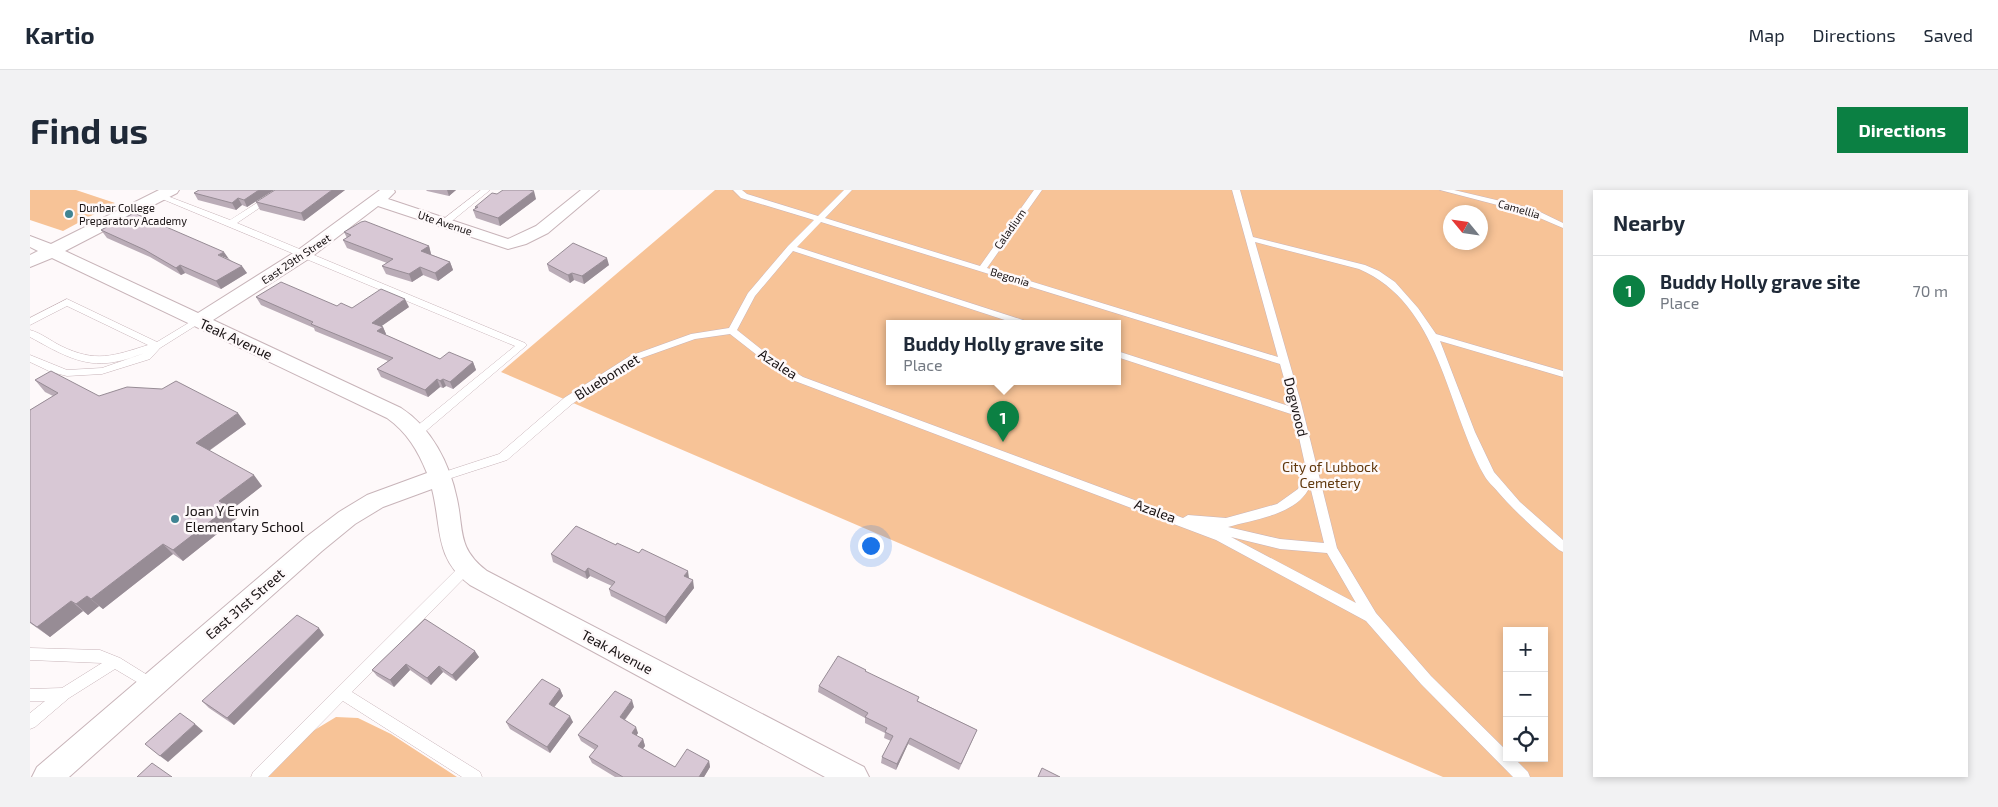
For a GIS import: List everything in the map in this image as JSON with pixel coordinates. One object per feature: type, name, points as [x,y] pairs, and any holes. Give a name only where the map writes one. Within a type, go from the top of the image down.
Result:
[{"type":"street","name":"Ute Avenue","points":[[383,195],[444,223],[508,244],[534,234],[591,190]]},
{"type":"street","points":[[30,262],[165,193]]},
{"type":"street","name":"East 29th Street","points":[[198,321],[304,254],[383,195]]},
{"type":"street","name":"Teak Avenue","points":[[30,241],[394,413],[411,425],[428,452],[446,497],[451,538],[459,560],[475,575],[521,602],[854,777]]},
{"type":"street","name":"East 31st Street","points":[[46,777],[314,544],[347,518],[375,501],[439,478]]},
{"type":"lane","points":[[231,223],[282,190]]},
{"type":"lane","points":[[444,223],[486,190]]},
{"type":"lane","name":"Begonia","points":[[737,190],[744,196],[1284,362]]},
{"type":"lane","points":[[732,331],[750,295],[791,248],[848,190]]},
{"type":"lane","name":"Caladium","points":[[982,269],[1038,190]]},
{"type":"lane","name":"Dogwood","points":[[1236,190],[1298,413],[1332,549],[1371,618]]},
{"type":"lane","name":"Camellia","points":[[1444,190],[1531,211],[1563,226]]},
{"type":"lane","points":[[165,193],[231,223],[522,345],[416,433]]},
{"type":"lane","points":[[1249,238],[1352,264],[1376,273],[1392,284],[1415,310],[1433,336],[1470,432],[1489,474],[1516,505],[1563,547]]},
{"type":"lane","points":[[791,248],[1014,320]]},
{"type":"lane","points":[[30,322],[66,302],[157,346]]},
{"type":"lane","points":[[30,333],[76,356],[94,361],[123,356],[157,346],[198,321]]},
{"type":"lane","name":"Bluebonnet","points":[[439,478],[504,456],[568,401],[633,358],[694,336],[732,331]]},
{"type":"lane","name":"Azalea","points":[[732,331],[768,360],[799,379],[1179,520],[1220,537],[1371,618],[1426,680],[1523,777]]},
{"type":"lane","points":[[1433,336],[1563,374]]},
{"type":"lane","points":[[30,358],[55,370],[83,374],[147,357],[157,346]]},
{"type":"lane","points":[[1121,355],[1298,413]]},
{"type":"lane","points":[[1179,520],[1226,523],[1281,507],[1302,492],[1311,471]]},
{"type":"lane","points":[[1179,520],[1280,544],[1332,549]]},
{"type":"lane","points":[[258,777],[467,567]]},
{"type":"lane","points":[[30,654],[100,656],[116,662],[152,685]]},
{"type":"lane","points":[[30,722],[64,694],[116,662]]},
{"type":"lane","points":[[342,693],[476,777]]},
{"type":"lane","points":[[30,695],[64,694]]},
{"type":"green space","name":"Dunbar College Preparatory Academy","points":[[30,190],[76,190],[115,203],[63,231],[30,220]]},
{"type":"green space","name":"City of Lubbock Cemetery","points":[[715,190],[1563,190],[1563,777],[1443,777],[501,372]]},
{"type":"green space","points":[[336,717],[358,718],[391,734],[457,777],[266,777],[308,734]]},
{"type":"building","points":[[199,190],[259,190],[244,200],[238,198],[232,203],[194,193]]},
{"type":"building","points":[[275,190],[332,190],[301,213],[256,202]]},
{"type":"building","points":[[503,190],[534,191],[498,218],[473,210],[492,193],[497,194]]},
{"type":"building","points":[[134,213],[224,252],[218,255],[242,266],[216,281],[180,265],[176,268],[145,250],[101,230]]},
{"type":"building","points":[[365,221],[429,246],[421,251],[450,262],[435,273],[420,267],[409,274],[382,266],[393,259],[343,240],[351,235],[344,232]]},
{"type":"building","points":[[573,243],[607,258],[582,276],[572,273],[568,275],[547,264]]},
{"type":"building","points":[[281,282],[337,306],[341,303],[352,308],[381,289],[405,299],[372,323],[383,327],[377,331],[440,359],[449,352],[473,362],[450,382],[437,379],[425,390],[377,369],[393,358],[311,324],[313,322],[256,297]]},
{"type":"building","points":[[51,371],[99,396],[127,387],[162,389],[176,381],[238,413],[196,443],[254,475],[219,501],[229,507],[173,550],[163,544],[91,599],[87,596],[76,604],[71,601],[37,627],[30,622],[30,410],[58,393],[35,380]]},
{"type":"building","points":[[576,526],[616,545],[617,543],[639,553],[642,549],[688,571],[684,576],[693,580],[665,617],[609,589],[615,582],[588,568],[585,572],[551,554]]},
{"type":"building","points":[[297,615],[319,628],[227,718],[202,701]]},
{"type":"building","points":[[425,619],[475,651],[452,675],[439,666],[427,678],[406,664],[390,680],[372,670]]},
{"type":"building","points":[[838,656],[919,697],[917,701],[977,730],[961,764],[910,738],[897,764],[882,757],[893,736],[885,732],[887,728],[865,717],[868,713],[819,686]]},
{"type":"building","points":[[542,679],[560,689],[549,704],[570,716],[547,747],[506,722]]},
{"type":"building","points":[[615,691],[632,700],[620,717],[636,727],[632,733],[643,739],[638,746],[675,767],[687,749],[709,761],[699,777],[623,777],[589,757],[598,746],[578,735]]},
{"type":"building","points":[[180,713],[195,724],[160,756],[145,744]]},
{"type":"building","points":[[152,763],[172,777],[137,777]]},
{"type":"building","points":[[1042,768],[1060,777],[1038,777]]},
{"type":"place","name":"Dunbar College Preparatory Academy","points":[[69,214]]},
{"type":"place","name":"Buddy Holly grave site","points":[[1003,442]]},
{"type":"place","name":"Joan Y Ervin Elementary School","points":[[175,519]]}]
